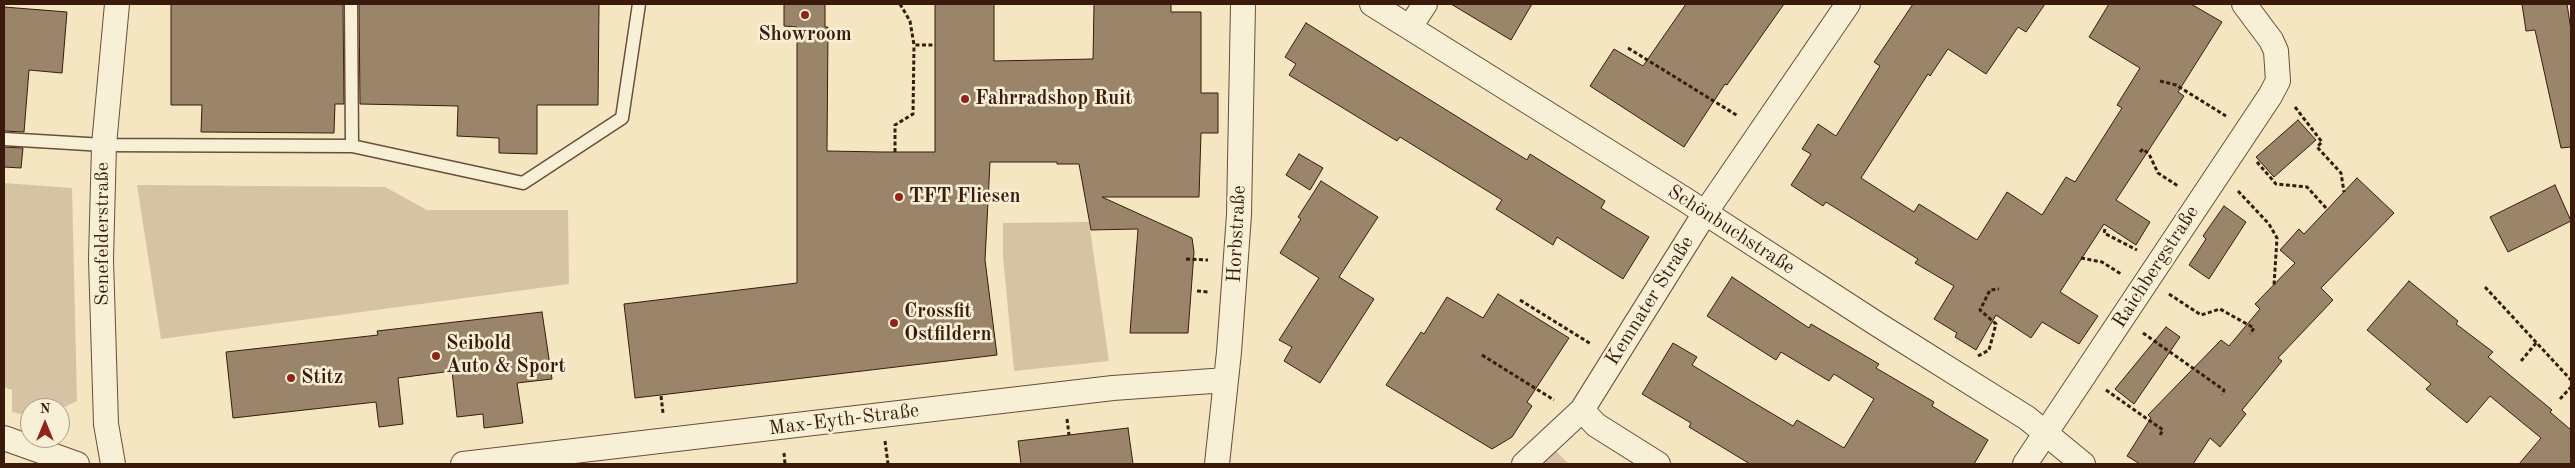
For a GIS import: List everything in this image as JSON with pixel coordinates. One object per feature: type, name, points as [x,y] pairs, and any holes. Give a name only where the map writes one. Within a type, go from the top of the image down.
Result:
[{"type":"street","name":"Senefelderstraße","points":[[113,464],[106,424],[101,259],[104,145],[117,4]]},
{"type":"street","name":"Horbstraße","points":[[1217,464],[1226,380],[1239,215],[1243,4]]},
{"type":"street","name":"Schönbuchstraße","points":[[1372,4],[1705,213],[1876,324],[2028,418],[2084,464]]},
{"type":"street","points":[[1410,27],[1425,4]]},
{"type":"street","name":"Kemnater Straße","points":[[1524,464],[1578,412],[1615,358],[1705,213],[1848,4]]},
{"type":"street","points":[[2244,4],[2271,40],[2278,74]]},
{"type":"street","name":"Raichbergstraße","points":[[2025,464],[2122,316],[2136,277],[2216,176],[2278,74]]},
{"type":"street","name":"Max-Eyth-Straße","points":[[463,464],[1112,388],[1226,380]]},
{"type":"street","points":[[1578,412],[1596,426],[1658,464]]},
{"type":"street","points":[[4,438],[77,464]]},
{"type":"lane","points":[[351,4],[352,146]]},
{"type":"lane","points":[[4,139],[104,145],[352,146],[523,183],[622,118],[639,4]]},
{"type":"path","points":[[896,152],[896,125],[913,114],[914,45],[910,22],[900,4]]},
{"type":"path","points":[[914,45],[935,45]]},
{"type":"path","points":[[1628,48],[1745,120]]},
{"type":"path","points":[[2278,74],[2302,118],[2322,142],[2317,147],[2341,173],[2344,192]]},
{"type":"path","points":[[2160,81],[2176,84],[2245,131],[2249,152],[2276,184],[2307,188],[2327,209]]},
{"type":"path","points":[[2140,152],[2144,149],[2149,154],[2152,164],[2158,173],[2179,187]]},
{"type":"path","points":[[2216,176],[2230,184],[2269,224],[2278,238],[2274,284]]},
{"type":"path","points":[[2105,229],[2104,233],[2144,254]]},
{"type":"path","points":[[2081,258],[2102,262],[2136,277],[2197,314],[2200,315],[2220,309],[2254,328],[2250,334]]},
{"type":"path","points":[[1186,259],[1194,260]]},
{"type":"path","points":[[2485,288],[2571,380]]},
{"type":"path","points":[[1973,359],[1989,350],[1996,324],[1980,310],[1990,290],[1999,290]]},
{"type":"path","points":[[1520,300],[1615,358]]},
{"type":"path","points":[[2122,316],[2152,341],[2224,390],[2222,395]]},
{"type":"path","points":[[2521,361],[2537,342]]},
{"type":"path","points":[[1482,356],[1562,405],[1578,412]]},
{"type":"path","points":[[2084,376],[2163,430],[2160,435]]},
{"type":"path","points":[[2560,399],[2571,387]]},
{"type":"path","points":[[661,396],[664,418]]},
{"type":"path","points":[[885,439],[888,464]]},
{"type":"shaded area","points":[[4,183],[72,188],[77,401],[70,404],[70,398],[20,398],[20,414],[12,412],[12,390],[4,387]]},
{"type":"shaded area","points":[[137,185],[385,187],[427,210],[568,210],[569,284],[161,339]]},
{"type":"shaded area","points":[[1089,222],[1109,361],[1014,371],[1003,257],[1003,223]]},
{"type":"shaded area","points":[[1554,449],[1569,464],[1538,464]]},
{"type":"building","points":[[171,4],[343,4],[344,104],[335,104],[334,133],[201,132],[202,105],[171,105]]},
{"type":"building","points":[[359,4],[599,4],[598,105],[537,105],[537,154],[499,153],[499,138],[457,136],[458,106],[360,104]]},
{"type":"building","points":[[784,4],[825,4],[825,27],[828,27],[827,151],[935,152],[935,4],[994,4],[994,61],[1093,59],[1094,4],[1171,4],[1171,12],[1201,12],[1201,93],[1218,93],[1218,133],[1201,133],[1199,197],[1102,197],[1192,238],[1194,252],[1188,333],[1130,333],[1138,229],[1091,230],[1079,164],[1057,164],[1057,162],[990,162],[985,260],[997,355],[635,398],[624,304],[797,283],[797,27],[784,26]]},
{"type":"building","points":[[1451,4],[1532,4],[1511,40]]},
{"type":"building","points":[[1686,4],[1784,4],[1727,85],[1725,84],[1684,147],[1590,86],[1614,49],[1643,66]]},
{"type":"building","points":[[1913,4],[2045,4],[2026,32],[2018,27],[1986,74],[1948,49],[1930,76],[1928,74],[1861,178],[1914,212],[1919,204],[1977,240],[2007,192],[2042,215],[2066,177],[2075,182],[2122,108],[2117,105],[2140,68],[2089,37],[2109,4],[2191,4],[2222,22],[2178,92],[2184,96],[2116,200],[2150,222],[2136,245],[2104,224],[2060,292],[2098,316],[2079,344],[2042,322],[2031,338],[1996,315],[1976,350],[1955,337],[1957,333],[1934,319],[1954,286],[1915,263],[1918,259],[1826,202],[1823,206],[1791,185],[1811,154],[1802,149],[1818,124],[1836,136],[1880,66],[1874,62]]},
{"type":"building","points":[[2522,4],[2567,4],[2571,30],[2571,147],[2561,148],[2535,30],[2526,31]]},
{"type":"building","points":[[4,7],[67,12],[62,73],[29,70],[24,132],[4,131]]},
{"type":"building","points":[[1306,23],[1527,160],[1530,154],[1605,201],[1601,208],[1649,237],[1623,279],[1557,237],[1553,245],[1496,209],[1502,200],[1400,137],[1397,141],[1289,75],[1296,64],[1285,57]]},
{"type":"building","points":[[2298,120],[2316,140],[2274,177],[2256,157]]},
{"type":"building","points":[[4,147],[23,148],[21,168],[4,167]]},
{"type":"building","points":[[1299,154],[1323,168],[1310,190],[1286,175]]},
{"type":"building","points":[[2357,178],[2394,213],[2321,288],[2333,300],[2278,358],[2282,361],[2242,410],[2246,414],[2220,447],[2210,438],[2193,464],[2140,464],[2127,456],[2151,418],[2148,415],[2221,340],[2229,346],[2260,309],[2255,304],[2295,263],[2280,250],[2299,229],[2304,234]]},
{"type":"building","points":[[1321,181],[1378,217],[1339,277],[1374,299],[1320,383],[1284,361],[1292,347],[1279,340],[1319,278],[1280,253],[1301,219],[1298,217]]},
{"type":"building","points":[[2555,185],[2571,221],[2508,252],[2490,217]]},
{"type":"building","points":[[2224,206],[2246,222],[2209,279],[2189,265],[2206,239],[2203,236]]},
{"type":"building","points":[[1732,277],[1809,328],[1811,324],[1879,364],[1876,368],[1934,402],[1932,406],[1988,440],[1974,464],[1750,464],[1689,427],[1691,423],[1642,394],[1673,343],[1697,357],[1692,365],[1793,426],[1797,420],[1844,448],[1874,399],[1834,374],[1829,381],[1781,352],[1776,360],[1707,316]]},
{"type":"building","points":[[2409,281],[2458,321],[2456,324],[2493,352],[2488,357],[2552,410],[2550,412],[2571,430],[2571,464],[2519,464],[2541,438],[2490,396],[2467,423],[2426,389],[2431,384],[2367,330]]},
{"type":"building","points":[[1498,294],[1569,338],[1527,402],[1532,406],[1512,437],[1492,449],[1386,385],[1421,332],[1424,334],[1447,297],[1483,318]]},
{"type":"building","points":[[542,312],[552,379],[517,383],[523,423],[484,428],[483,414],[457,417],[452,371],[398,378],[403,424],[379,427],[376,402],[233,418],[226,352],[378,335],[377,331]]},
{"type":"building","points":[[2166,327],[2180,337],[2134,404],[2115,389]]},
{"type":"building","points":[[1128,428],[1133,464],[1021,464],[1018,441]]},
{"type":"place","name":"Showroom","points":[[805,15]]},
{"type":"place","name":"Fahrradshop Ruit","points":[[965,99]]},
{"type":"place","name":"TFT Fliesen","points":[[899,197]]},
{"type":"place","name":"Crossfit Ostfildern","points":[[894,323]]},
{"type":"place","name":"Seibold Auto & Sport","points":[[436,356]]},
{"type":"place","name":"Stitz","points":[[291,378]]}]
